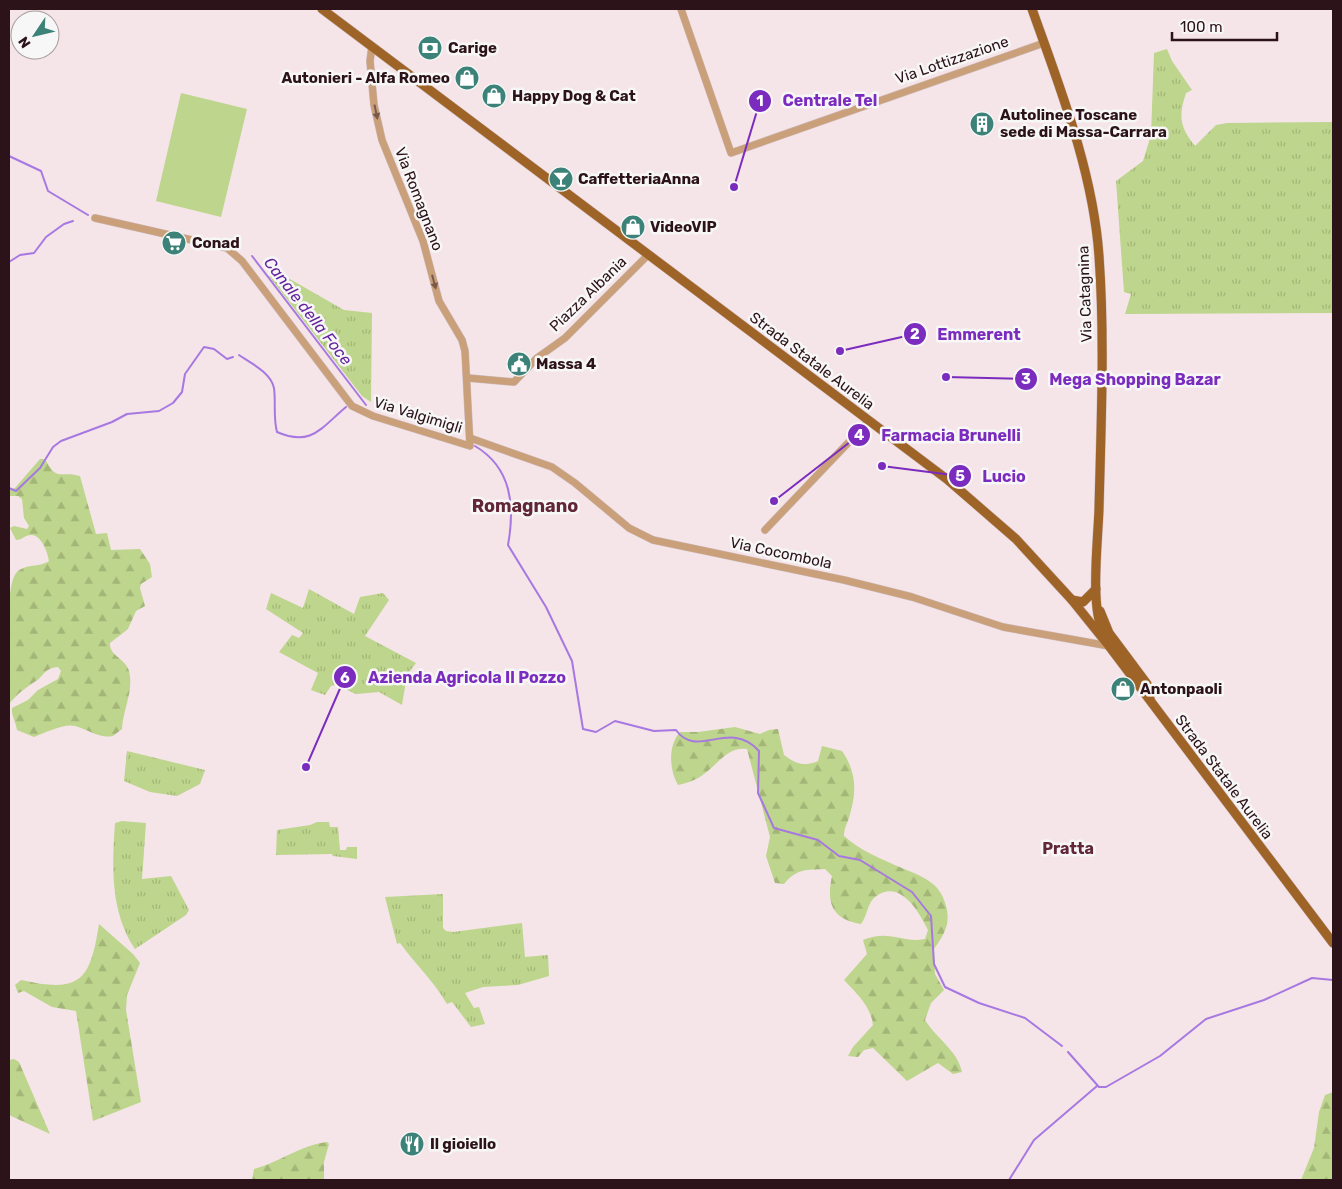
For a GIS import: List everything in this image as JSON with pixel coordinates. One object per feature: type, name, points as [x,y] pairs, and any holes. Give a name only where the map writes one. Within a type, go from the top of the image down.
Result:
[{"type":"main road","name":"Strada Statale Aurelia","points":[[322,9],[948,480],[1016,539],[1072,600],[1109,646],[1333,943]]},
{"type":"main road","name":"Via Catagnina","points":[[1032,9],[1090,193],[1100,255],[1100,453],[1096,589],[1099,624],[1109,646]]},
{"type":"main road","points":[[1072,600],[1084,602],[1096,589]]},
{"type":"main road","points":[[1097,604],[1109,633],[1146,684],[1150,702]]},
{"type":"street","name":"Via Lottizzazione","points":[[681,9],[731,153],[1044,43]]},
{"type":"street","name":"Via Romagnano","points":[[372,46],[370,61],[374,105],[382,140],[423,241],[439,301],[462,340],[468,378],[470,446]]},
{"type":"street","name":"Via Valgimigli","points":[[95,218],[227,248],[242,261],[352,406],[373,416],[470,446]]},
{"type":"street","name":"Piazza Albania","points":[[468,378],[514,382],[537,358],[565,338],[648,255]]},
{"type":"street","points":[[765,530],[869,421]]},
{"type":"street","name":"Via Cocombola","points":[[470,438],[552,468],[575,482],[629,528],[653,540],[861,584],[912,597],[1003,627],[1109,646]]},
{"type":"green space","points":[[1167,49],[1172,61],[1192,90],[1186,93],[1181,115],[1183,127],[1195,146],[1216,125],[1227,123],[1333,122],[1333,313],[1125,314],[1131,294],[1124,292],[1116,181],[1143,161],[1151,135],[1154,53]]},
{"type":"green space","points":[[181,93],[247,109],[221,217],[156,201]]},
{"type":"green space","points":[[281,274],[344,310],[372,313],[371,402],[362,396],[269,276]]},
{"type":"green space","points":[[40,459],[45,459],[56,473],[80,476],[96,534],[107,533],[111,550],[140,549],[150,564],[152,577],[141,584],[140,588],[145,606],[136,611],[128,629],[110,643],[112,651],[125,663],[130,678],[122,729],[113,736],[98,735],[71,725],[34,737],[17,730],[12,708],[28,700],[38,690],[58,679],[61,671],[58,667],[47,671],[18,694],[9,704],[8,613],[13,580],[21,569],[49,561],[46,549],[35,536],[29,535],[16,540],[10,528],[14,526],[27,529],[29,526],[24,518],[22,499],[18,496],[9,496],[9,490],[15,488]]},
{"type":"green space","points":[[309,589],[354,614],[360,597],[383,593],[389,600],[365,636],[416,663],[407,675],[402,705],[379,692],[356,694],[336,685],[331,686],[325,695],[311,690],[318,673],[279,652],[292,635],[299,638],[303,633],[266,609],[271,593],[303,608]]},
{"type":"green space","points":[[735,727],[760,734],[778,729],[784,755],[800,764],[818,761],[822,746],[842,751],[850,766],[854,781],[854,797],[844,836],[872,854],[930,881],[940,891],[948,918],[944,934],[934,949],[935,974],[944,990],[931,1003],[925,1020],[956,1058],[962,1072],[953,1074],[938,1063],[907,1081],[873,1048],[864,1050],[858,1057],[848,1056],[853,1047],[873,1025],[866,1006],[844,980],[867,954],[863,940],[881,936],[910,940],[925,939],[928,930],[913,905],[899,893],[891,891],[882,893],[873,899],[861,924],[843,918],[833,908],[830,894],[832,876],[825,869],[798,872],[784,884],[775,883],[766,856],[770,837],[747,749],[734,750],[701,776],[678,785],[673,772],[671,758],[673,744],[680,732],[698,732]]},
{"type":"green space","points":[[127,751],[205,770],[200,784],[177,796],[150,792],[124,781]]},
{"type":"green space","points":[[122,821],[146,823],[142,879],[171,876],[189,910],[186,915],[135,949],[121,920],[114,888],[115,823]]},
{"type":"green space","points":[[317,822],[329,822],[330,827],[338,827],[340,850],[346,850],[347,847],[357,847],[357,859],[333,856],[332,854],[276,855],[277,830],[310,825]]},
{"type":"green space","points":[[443,894],[443,928],[446,931],[453,932],[522,923],[525,957],[548,955],[549,976],[518,985],[483,987],[465,993],[474,1008],[479,1007],[485,1024],[471,1027],[452,1002],[447,1004],[436,987],[400,943],[397,944],[385,897]]},
{"type":"green space","points":[[99,924],[133,954],[140,963],[127,995],[126,1010],[141,1102],[93,1121],[76,1011],[52,1007],[24,991],[18,993],[15,985],[21,980],[57,985],[79,979],[86,971],[91,959]]},
{"type":"green space","points":[[14,1059],[19,1062],[50,1134],[9,1115],[9,1060]]},
{"type":"green space","points":[[1333,1092],[1333,1180],[1301,1180],[1314,1148],[1319,1112],[1325,1095]]},
{"type":"green space","points":[[327,1142],[329,1144],[324,1162],[324,1180],[252,1180],[254,1169],[308,1146]]},
{"type":"waterway","name":"Canale della Foce","points":[[9,156],[41,171],[48,191],[88,215]]},
{"type":"waterway","points":[[9,262],[20,255],[34,253],[46,237],[64,224],[73,221]]},
{"type":"waterway","name":"Canale della Foce","points":[[252,256],[366,405]]},
{"type":"waterway","points":[[9,488],[16,491],[40,468],[53,447],[61,441],[112,422],[127,414],[159,411],[173,403],[182,392],[185,374],[204,347],[214,349],[227,359],[233,357]]},
{"type":"waterway","points":[[239,355],[265,373],[272,383],[277,432],[289,436],[307,436],[322,428],[346,407]]},
{"type":"waterway","points":[[475,446],[497,465],[504,477],[508,489],[511,516],[508,545],[546,607],[572,661],[583,729],[596,732],[615,721],[654,731],[676,730],[684,738],[694,741],[737,738],[748,742],[759,751],[758,793],[774,828],[818,840],[839,856],[860,860],[912,892],[931,916],[934,964],[945,987],[979,1003],[1025,1018],[1062,1046]]},
{"type":"waterway","points":[[1068,1052],[1099,1087],[1106,1087],[1160,1056],[1206,1019],[1264,1000],[1312,978],[1333,980]]},
{"type":"waterway","points":[[1009,1180],[1034,1140],[1097,1086]]},
{"type":"place","name":"Carige","points":[[430,48]]},
{"type":"place","name":"Autonieri - Alfa Romeo","points":[[467,78]]},
{"type":"place","name":"Happy Dog & Cat","points":[[494,96]]},
{"type":"place","name":"Autolinee Toscane sede di Massa-Carrara","points":[[982,124]]},
{"type":"place","name":"CaffetteriaAnna","points":[[561,179]]},
{"type":"place","name":"Centrale Tel","points":[[734,187]]},
{"type":"place","name":"VideoVIP","points":[[633,227]]},
{"type":"place","name":"Conad","points":[[174,243]]},
{"type":"place","name":"Emmerent","points":[[840,351]]},
{"type":"place","name":"Massa 4","points":[[519,364]]},
{"type":"place","name":"Mega Shopping Bazar","points":[[946,377]]},
{"type":"place","name":"Lucio","points":[[882,466]]},
{"type":"place","name":"Farmacia Brunelli","points":[[774,501]]},
{"type":"place","name":"Antonpaoli","points":[[1123,689]]},
{"type":"place","name":"Azienda Agricola Il Pozzo","points":[[306,767]]},
{"type":"place","name":"Il gioiello","points":[[412,1144]]},
{"type":"district","name":"Romagnano","points":[[525,506]]},
{"type":"district","name":"Pratta","points":[[1068,848]]}]
